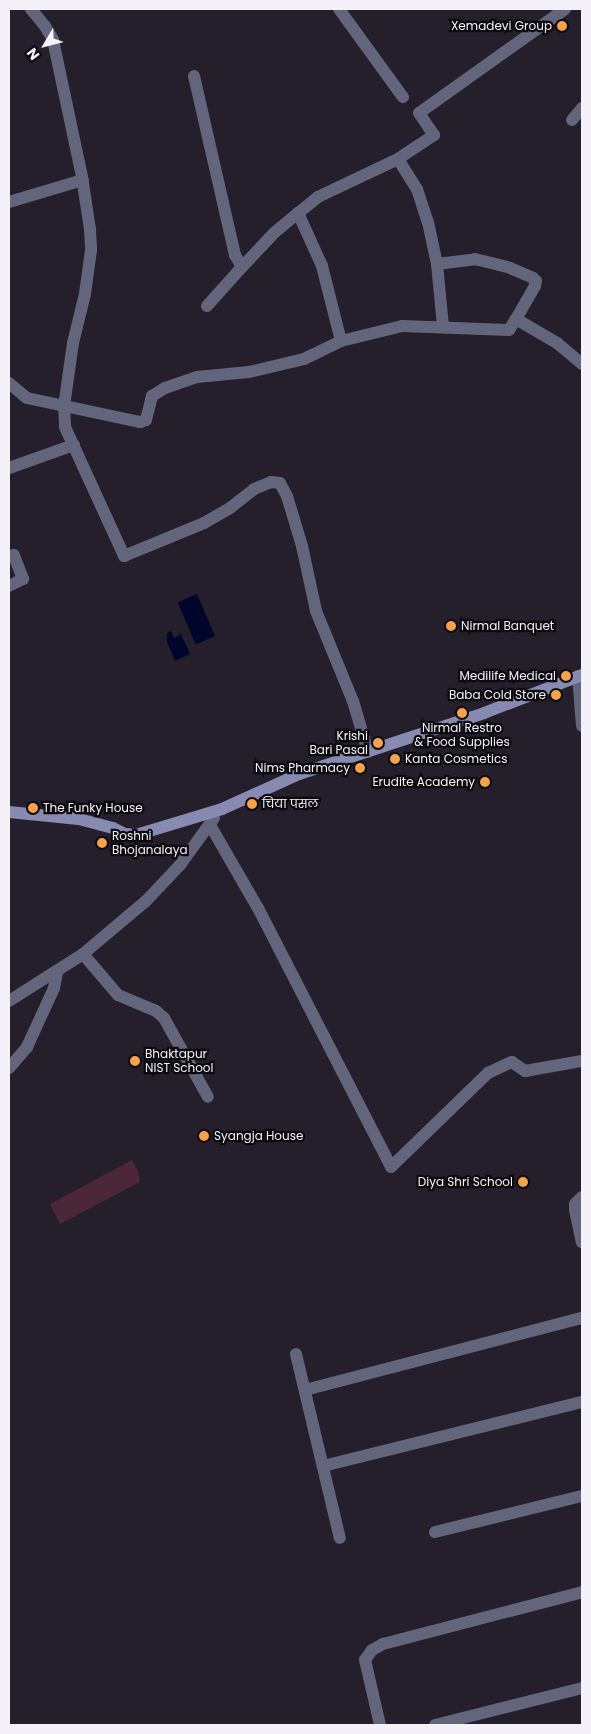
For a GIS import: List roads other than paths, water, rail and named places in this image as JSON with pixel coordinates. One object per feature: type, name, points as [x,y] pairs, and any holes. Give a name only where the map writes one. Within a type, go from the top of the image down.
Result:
[{"type":"main road","points":[[9,812],[79,819],[113,828],[125,834],[136,835],[222,809],[299,774],[484,713],[580,675]]},
{"type":"street","points":[[31,9],[46,26],[53,40],[83,180],[91,250],[85,294],[73,342],[64,406],[65,427],[124,556],[204,523],[230,508],[254,488],[271,482],[280,483],[288,496],[302,546],[316,611],[353,701],[368,752]]},
{"type":"street","points":[[339,9],[403,97]]},
{"type":"street","points":[[207,306],[274,233],[298,212],[318,197],[398,159],[434,135],[419,113],[565,9]]},
{"type":"street","points":[[194,76],[235,255],[242,267]]},
{"type":"street","points":[[572,120],[582,108]]},
{"type":"street","points":[[398,159],[417,189],[428,222],[437,264],[443,326]]},
{"type":"street","points":[[9,202],[83,180]]},
{"type":"street","points":[[298,212],[322,266],[341,341]]},
{"type":"street","points":[[9,383],[27,398],[140,422],[146,420],[152,396],[165,388],[197,377],[249,372],[304,360],[341,341],[402,326],[443,326],[509,330],[535,286],[536,281],[510,268],[475,259],[437,264]]},
{"type":"street","points":[[516,318],[557,343],[582,364]]},
{"type":"street","points":[[9,468],[74,445]]},
{"type":"street","points":[[9,586],[23,579],[14,555]]},
{"type":"street","points":[[580,675],[582,726]]},
{"type":"street","points":[[9,1001],[83,954],[146,902],[180,865],[216,814],[222,809]]},
{"type":"street","points":[[210,825],[258,908],[390,1167],[488,1073],[512,1062],[525,1071],[582,1061]]},
{"type":"street","points":[[83,954],[118,994],[156,1011],[164,1018],[208,1097]]},
{"type":"street","points":[[9,1068],[27,1047],[54,988],[57,972]]},
{"type":"street","points":[[582,1196],[576,1204],[575,1210],[582,1242]]},
{"type":"street","points":[[305,1390],[582,1318]]},
{"type":"street","points":[[296,1354],[340,1538]]},
{"type":"street","points":[[323,1466],[582,1402]]},
{"type":"street","points":[[435,1532],[582,1496]]},
{"type":"street","points":[[380,1725],[365,1660],[372,1650],[383,1644],[582,1592]]},
{"type":"street","points":[[434,1725],[582,1688]]},
{"type":"water","points":[[197,594],[215,636],[196,645],[178,602]]},
{"type":"water","points":[[171,631],[174,638],[181,634],[190,654],[175,661],[167,642],[167,633]]},
{"type":"place","name":"Xemadevi Group","points":[[562,26]]},
{"type":"place","name":"Nirmal Banquet","points":[[451,626]]},
{"type":"place","name":"Medilife Medical","points":[[566,676]]},
{"type":"place","name":"Baba Cold Store","points":[[556,695]]},
{"type":"place","name":"Nirmal Restro & Food Supplies","points":[[462,713]]},
{"type":"place","name":"Krishi Bari Pasal","points":[[378,743]]},
{"type":"place","name":"Kanta Cosmetics","points":[[395,759]]},
{"type":"place","name":"Nims Pharmacy","points":[[360,768]]},
{"type":"place","name":"Erudite Academy","points":[[485,782]]},
{"type":"place","name":"चिया पसल","points":[[252,804]]},
{"type":"place","name":"The Funky House","points":[[33,808]]},
{"type":"place","name":"Roshni Bhojanalaya","points":[[102,843]]},
{"type":"place","name":"Bhaktapur NIST School","points":[[135,1061]]},
{"type":"place","name":"Syangja House","points":[[204,1136]]},
{"type":"place","name":"Diya Shri School","points":[[523,1182]]}]
